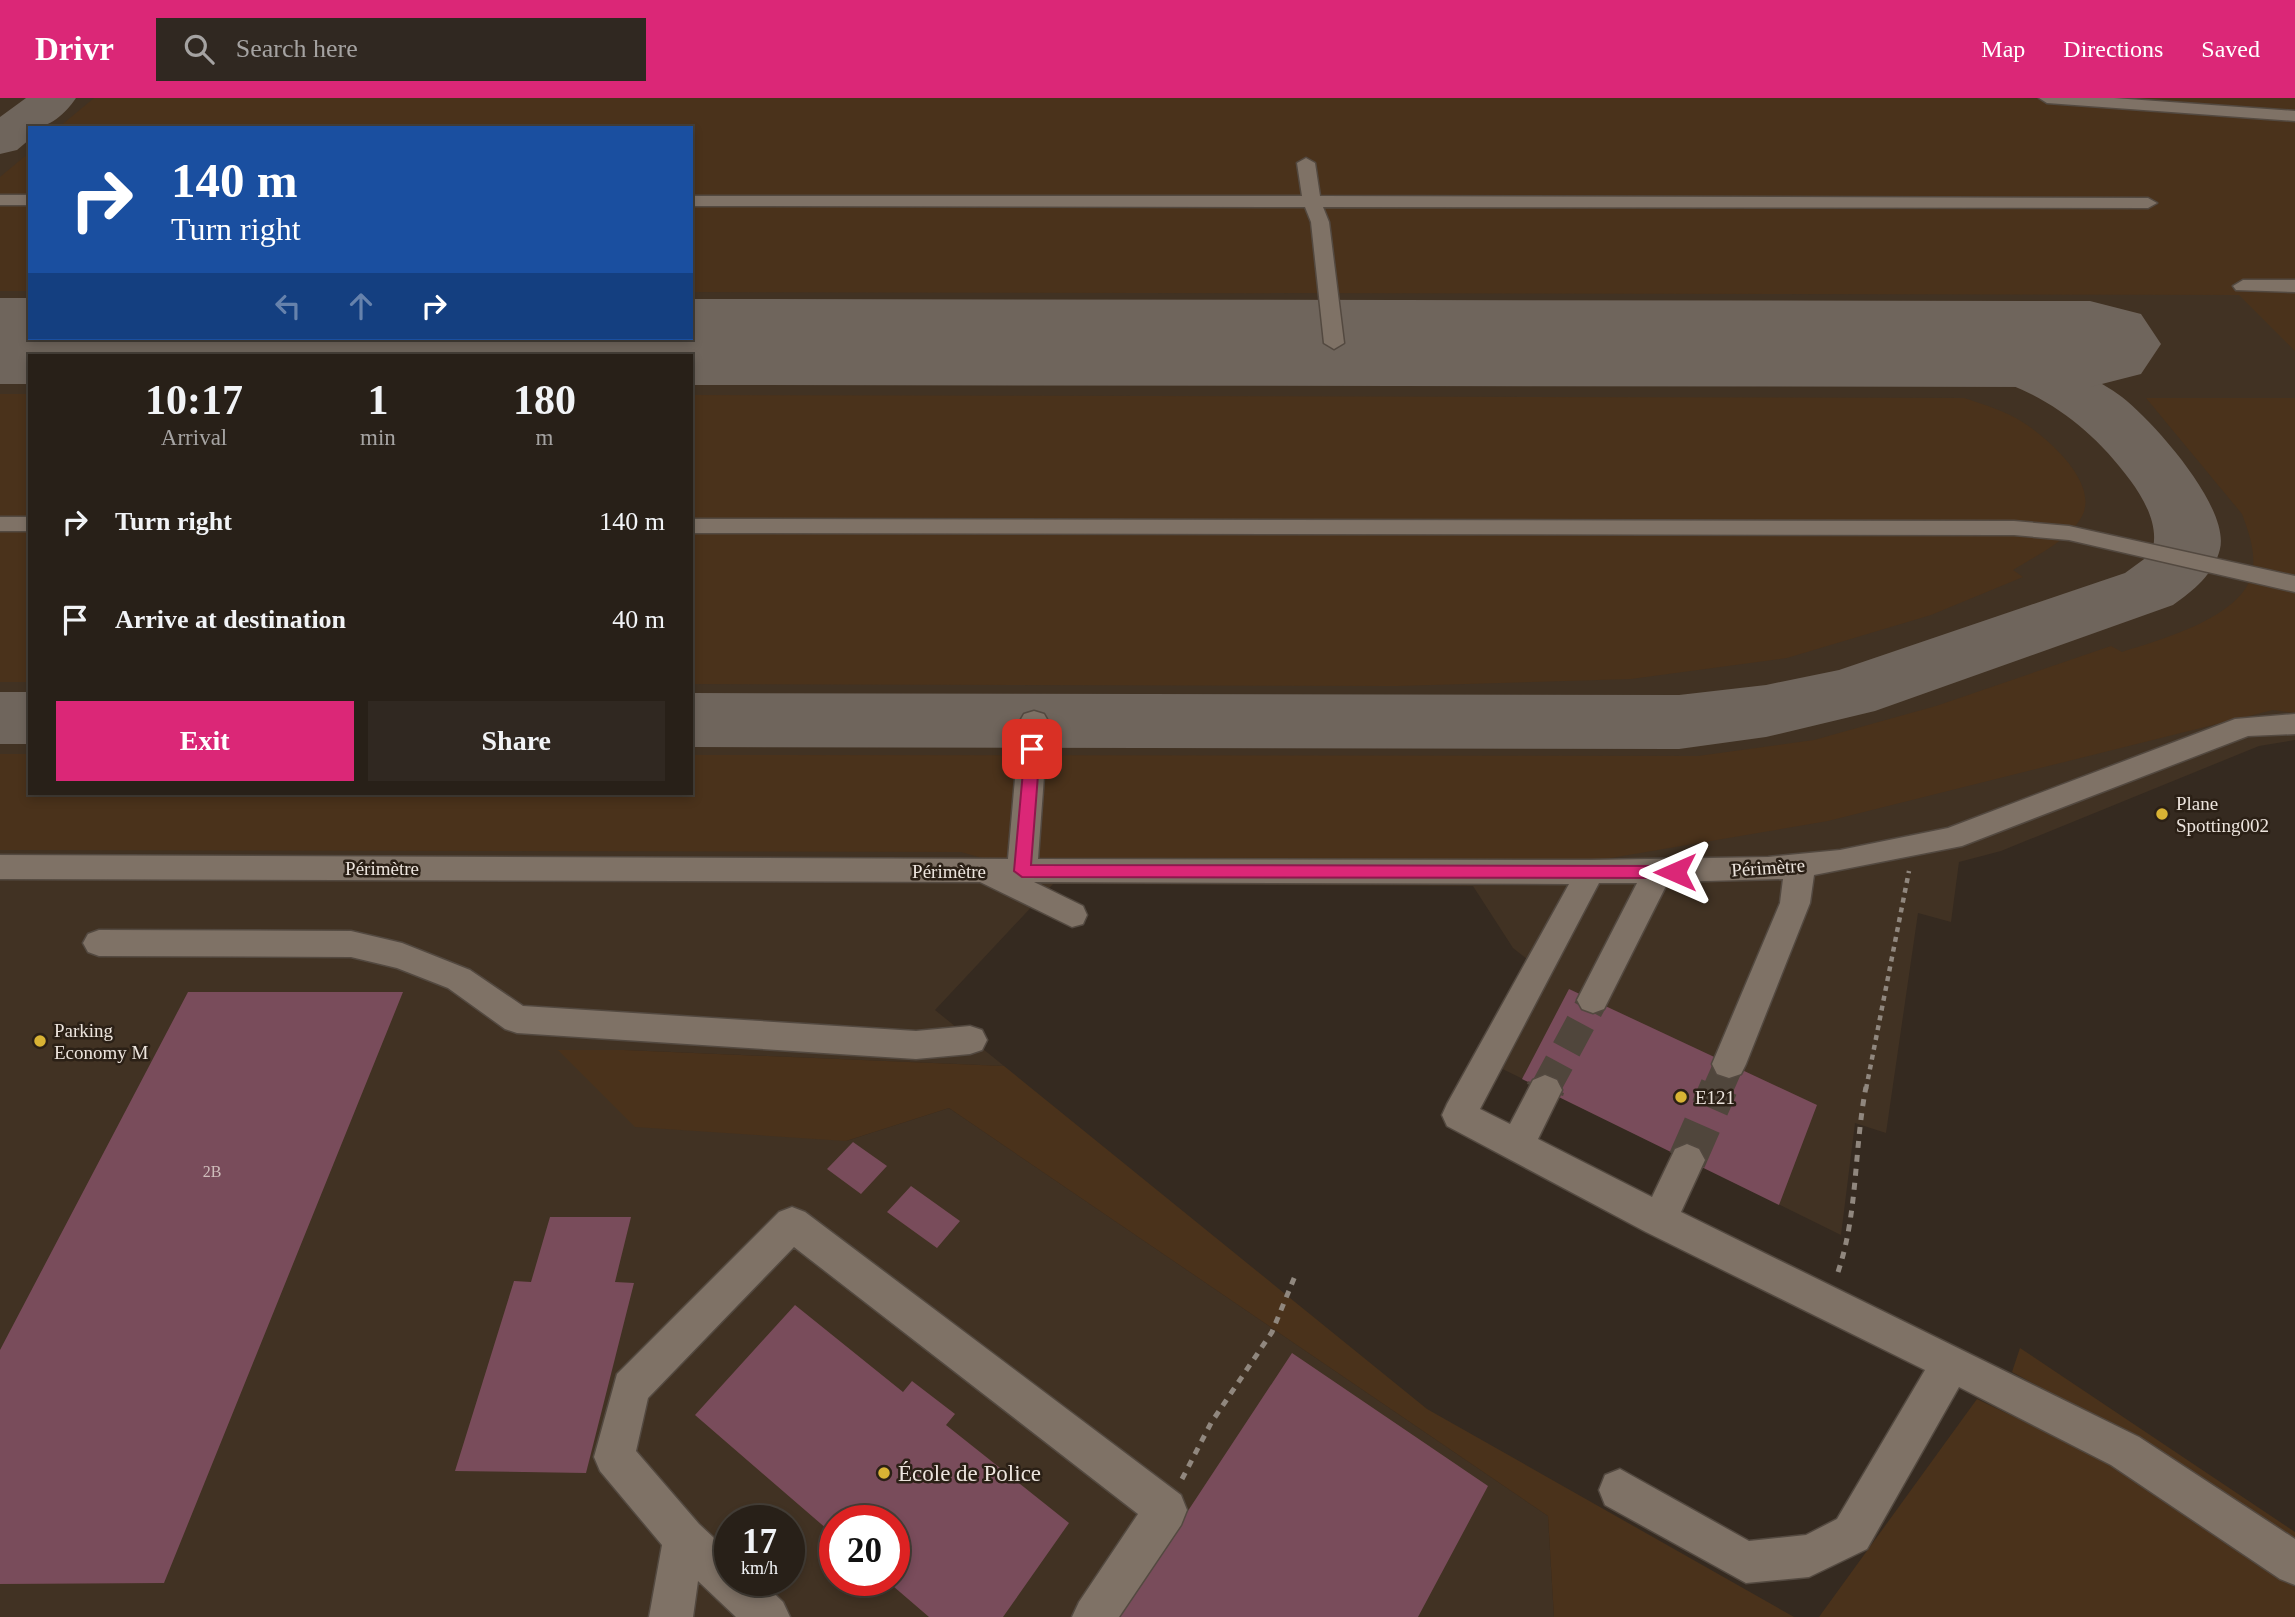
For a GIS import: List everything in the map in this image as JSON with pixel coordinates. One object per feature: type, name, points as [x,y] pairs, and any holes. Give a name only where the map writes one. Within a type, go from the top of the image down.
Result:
[{"type":"lane","points":[[2047,98],[2295,116]]},
{"type":"lane","points":[[1306,163],[1312,203],[1320,222],[1334,343]]},
{"type":"lane","points":[[0,200],[28,200]]},
{"type":"lane","points":[[693,201],[2148,203]]},
{"type":"lane","points":[[2243,286],[2295,286]]},
{"type":"lane","points":[[0,524],[28,524]]},
{"type":"lane","points":[[693,526],[2014,528],[2069,533],[2295,584]]},
{"type":"lane","points":[[1022,871],[1034,721]]},
{"type":"lane","name":"Périmètre","points":[[0,867],[1658,872],[1800,866],[1952,838],[2245,726],[2295,724]]},
{"type":"lane","points":[[1729,1064],[1795,903],[1800,866]]},
{"type":"lane","points":[[985,871],[1072,915]]},
{"type":"lane","points":[[1590,872],[1459,1115],[1659,1220],[1951,1362],[2125,1451],[2295,1564]]},
{"type":"lane","points":[[1593,1000],[1658,872]]},
{"type":"lane","points":[[99,943],[351,944],[402,956],[459,979],[517,1018],[916,1045],[970,1040]]},
{"type":"lane","points":[[1517,1145],[1545,1090]]},
{"type":"lane","points":[[1659,1220],[1686,1160]]},
{"type":"lane","points":[[759,1615],[684,1539],[614,1457],[631,1388],[792,1224],[1166,1510],[1094,1617]]},
{"type":"lane","points":[[1620,1490],[1746,1562],[1809,1556],[1852,1534],[1951,1362]]},
{"type":"lane","points":[[671,1617],[684,1539]]},
{"type":"path","points":[[1826,1303],[1848,1243],[1859,1124],[1914,846]]},
{"type":"path","points":[[1202,1440],[1272,1332],[1295,1276]]},
{"type":"shaded area","points":[[0,98],[2127,98],[2295,111],[2295,740],[2259,746],[2001,851],[1959,862],[1951,922],[1918,913],[1886,1133],[1855,1123],[1841,1235],[1474,1055],[1527,959],[1513,948],[1473,886],[1053,884],[935,1010],[1004,1066],[624,1050],[559,1050],[846,1141],[949,1108],[1548,1516],[1554,1617],[0,1617]]},
{"type":"shaded area","points":[[94,98],[2024,98],[2295,118],[2295,351],[2239,295],[693,292],[693,126],[60,126]]},
{"type":"shaded area","points":[[2127,98],[2295,98],[2295,111]]},
{"type":"shaded area","points":[[28,154],[28,291],[0,291],[0,177]]},
{"type":"shaded area","points":[[0,394],[28,394],[28,682],[0,682]]},
{"type":"shaded area","points":[[693,395],[1964,398],[2010,415],[2046,440],[2069,464],[2084,491],[2085,505],[2075,527],[2050,547],[2013,570],[2023,577],[1931,615],[1787,658],[1631,679],[1397,686],[693,684]]},
{"type":"shaded area","points":[[2146,398],[2295,398],[2295,713],[2273,710],[1828,821],[1587,862],[993,861],[961,852],[0,850],[0,754],[28,754],[28,795],[693,795],[693,755],[1698,756],[1814,740],[1936,706],[2111,646],[2122,652],[2158,641],[2200,623],[2236,599],[2248,584],[2253,567],[2252,547],[2242,514]]},
{"type":"shaded area","points":[[558,1050],[624,1050],[1004,1066],[1427,1409],[1794,1617],[1554,1617],[1548,1516],[949,1108],[846,1141],[635,1127]]},
{"type":"shaded area","points":[[2020,1348],[2295,1532],[2295,1544],[2121,1431],[2012,1372]]},
{"type":"shaded area","points":[[1977,1399],[2104,1460],[2295,1587],[2295,1617],[1819,1617]]},
{"type":"building","name":"E121","points":[[1569,989],[1817,1105],[1779,1205],[1522,1079]]},
{"type":"building","points":[[188,992],[403,992],[164,1583],[0,1584],[0,1350]]},
{"type":"building","points":[[853,1142],[887,1166],[861,1194],[827,1169]]},
{"type":"building","points":[[911,1186],[960,1221],[937,1248],[887,1212]]},
{"type":"building","points":[[550,1217],[631,1217],[615,1282],[634,1283],[586,1473],[455,1471],[514,1281],[531,1282]]},
{"type":"building","name":"École de Police","points":[[795,1305],[903,1392],[912,1381],[955,1414],[946,1425],[1069,1523],[1003,1617],[929,1617],[905,1596],[910,1596],[910,1505],[819,1505],[819,1522],[805,1510],[805,1505],[799,1505],[695,1415]]},
{"type":"building","points":[[1292,1353],[1488,1486],[1418,1617],[1118,1617]]},
{"type":"taxiway","points":[[0,140],[54,98]]},
{"type":"taxiway","points":[[693,720],[1679,722],[1766,711],[1849,693],[2149,589],[2169,576],[2181,562],[2187,547],[2187,531],[2175,499],[2127,435],[2088,401],[2038,375],[1995,360],[1930,348],[1842,344]]},
{"type":"taxiway","points":[[0,718],[28,718]]},
{"type":"runway","points":[[0,341],[2090,344]]},
{"type":"tunnel","points":[[1546,1087],[1593,1000]]},
{"type":"tunnel","points":[[1718,1089],[1729,1064]]},
{"type":"tunnel","points":[[1687,1160],[1719,1087]]},
{"type":"place","name":"Plane Spotting002","points":[[2162,814]]},
{"type":"place","name":"Parking Economy M","points":[[40,1041]]},
{"type":"place","name":"E121","points":[[1681,1097]]},
{"type":"place","name":"École de Police","points":[[884,1473]]},
{"type":"route","points":[[1032,749],[1022,871],[1675,872]]}]
